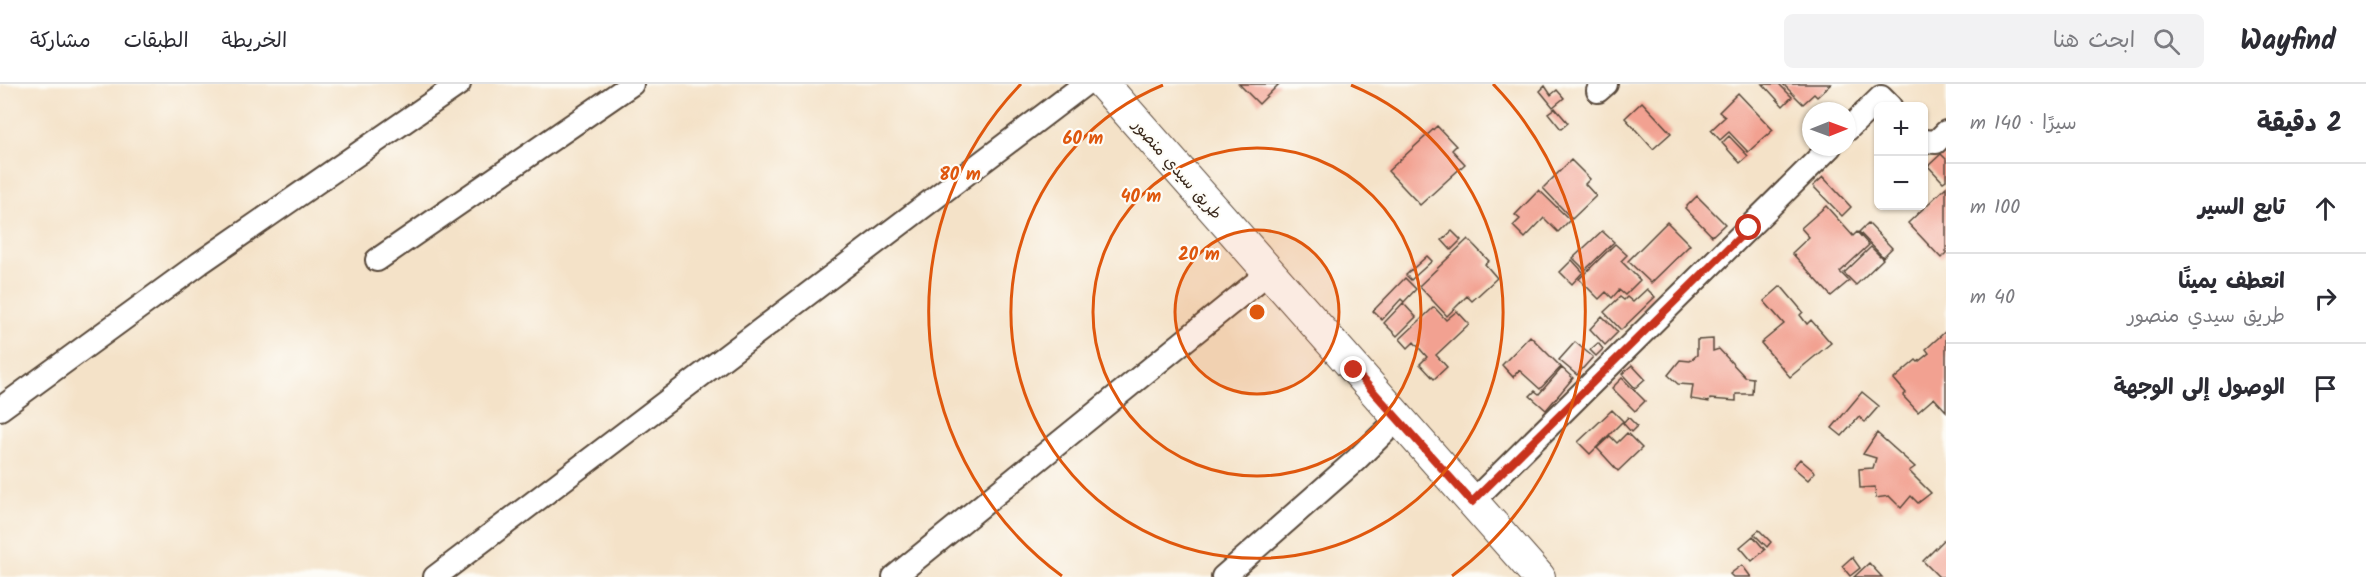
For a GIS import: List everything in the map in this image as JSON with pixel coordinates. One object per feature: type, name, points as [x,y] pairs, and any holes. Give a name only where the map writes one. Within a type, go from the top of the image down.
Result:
[{"type":"main road","name":"طريق سيدي منصور","points":[[1103,84],[1539,577]]},
{"type":"street","points":[[0,409],[200,263],[459,84]]},
{"type":"street","points":[[378,260],[632,84]]},
{"type":"street","points":[[435,577],[1085,84]]},
{"type":"street","points":[[1856,121],[1881,96]]},
{"type":"street","points":[[1928,141],[1936,142],[1946,132]]},
{"type":"street","points":[[1472,502],[1821,156]]},
{"type":"street","points":[[894,577],[1268,273]]},
{"type":"street","points":[[1223,577],[1356,460],[1398,419]]},
{"type":"building","points":[[1239,84],[1279,84],[1259,104]]},
{"type":"building","points":[[1763,84],[1779,84],[1792,97],[1783,106]]},
{"type":"building","points":[[1783,84],[1831,84],[1817,97],[1814,94],[1802,103]]},
{"type":"building","points":[[1545,86],[1551,95],[1557,90],[1564,98],[1553,107],[1540,91]]},
{"type":"building","points":[[1738,93],[1773,130],[1748,152],[1729,132],[1720,140],[1711,130],[1725,117],[1719,112]]},
{"type":"building","points":[[1642,102],[1671,133],[1653,149],[1625,118]]},
{"type":"building","points":[[1555,108],[1568,123],[1561,129],[1548,113]]},
{"type":"building","points":[[1437,126],[1456,146],[1452,150],[1465,164],[1420,205],[1388,171]]},
{"type":"building","points":[[1729,136],[1748,156],[1740,163],[1722,143]]},
{"type":"building","points":[[1941,154],[1946,159],[1946,180],[1943,182],[1928,166]]},
{"type":"building","points":[[1571,160],[1590,179],[1585,184],[1596,196],[1572,219],[1543,188]]},
{"type":"building","points":[[1823,177],[1851,207],[1842,216],[1813,186]]},
{"type":"building","points":[[1946,187],[1946,253],[1941,258],[1908,223],[1922,210],[1928,210],[1928,204]]},
{"type":"building","points":[[1539,190],[1570,220],[1558,232],[1544,218],[1525,238],[1513,226],[1520,219],[1515,215]]},
{"type":"building","points":[[1697,196],[1725,224],[1712,236],[1685,208]]},
{"type":"building","points":[[1826,206],[1853,236],[1857,232],[1869,245],[1840,272],[1849,281],[1831,296],[1792,253],[1809,237],[1801,228]]},
{"type":"building","points":[[1667,222],[1690,245],[1651,283],[1628,261]]},
{"type":"building","points":[[1868,223],[1892,248],[1883,257],[1859,232]]},
{"type":"building","points":[[1452,231],[1461,240],[1451,250],[1442,240]]},
{"type":"building","points":[[1602,231],[1614,242],[1585,270],[1573,258]]},
{"type":"building","points":[[1468,239],[1489,261],[1485,264],[1497,278],[1472,301],[1467,296],[1447,316],[1419,286]]},
{"type":"building","points":[[1615,244],[1627,255],[1621,261],[1640,280],[1625,295],[1619,290],[1612,298],[1606,292],[1599,299],[1579,279]]},
{"type":"building","points":[[1871,247],[1883,259],[1856,285],[1844,273]]},
{"type":"building","points":[[1427,256],[1432,261],[1411,280],[1406,275]]},
{"type":"building","points":[[1572,260],[1583,272],[1572,284],[1560,272]]},
{"type":"building","points":[[1405,278],[1416,289],[1404,302],[1401,299],[1382,320],[1373,311]]},
{"type":"building","points":[[1781,286],[1803,312],[1800,315],[1807,324],[1811,320],[1831,343],[1790,377],[1761,343],[1784,324],[1764,301]]},
{"type":"building","points":[[1647,289],[1655,297],[1621,330],[1604,312],[1620,297],[1624,300],[1627,297],[1633,302]]},
{"type":"building","points":[[1403,303],[1416,317],[1397,336],[1384,323]]},
{"type":"building","points":[[1434,307],[1446,320],[1457,311],[1469,324],[1436,355],[1447,367],[1434,379],[1420,364],[1427,357],[1414,342],[1408,348],[1400,339]]},
{"type":"building","points":[[1602,316],[1618,332],[1605,345],[1590,329]]},
{"type":"building","points":[[1946,331],[1946,411],[1934,398],[1918,412],[1903,396],[1906,393],[1894,379],[1916,360],[1918,362],[1929,353],[1926,349]]},
{"type":"building","points":[[1530,336],[1561,367],[1540,389],[1519,370],[1513,377],[1502,365]]},
{"type":"building","points":[[1713,339],[1713,351],[1719,349],[1745,377],[1753,378],[1752,394],[1736,394],[1736,401],[1710,399],[1709,402],[1691,399],[1693,385],[1678,384],[1668,375],[1680,360],[1690,361],[1697,355],[1697,340]]},
{"type":"building","points":[[1575,342],[1593,357],[1577,375],[1559,360]]},
{"type":"building","points":[[1598,343],[1603,349],[1596,356],[1590,350]]},
{"type":"building","points":[[1632,365],[1645,379],[1635,388],[1622,374]]},
{"type":"building","points":[[1562,368],[1573,378],[1546,410],[1530,396],[1535,391],[1539,394]]},
{"type":"building","points":[[1622,378],[1645,401],[1635,411],[1612,388]]},
{"type":"building","points":[[1862,392],[1879,406],[1865,422],[1859,417],[1842,436],[1832,428]]},
{"type":"building","points":[[1612,410],[1623,421],[1590,454],[1578,442]]},
{"type":"building","points":[[1628,417],[1637,426],[1631,432],[1623,423]]},
{"type":"building","points":[[1627,433],[1642,448],[1618,471],[1597,448],[1610,436],[1617,443]]},
{"type":"building","points":[[1877,433],[1915,467],[1909,471],[1931,493],[1918,503],[1911,496],[1901,508],[1889,496],[1876,498],[1875,487],[1860,488],[1859,469],[1873,468],[1876,458],[1863,454]]},
{"type":"building","points":[[1800,459],[1815,472],[1808,480],[1793,467]]},
{"type":"building","points":[[1759,530],[1771,542],[1767,547],[1754,534]]},
{"type":"building","points":[[1753,536],[1765,550],[1752,561],[1740,547]]},
{"type":"building","points":[[1946,538],[1946,577],[1939,577],[1923,561]]},
{"type":"building","points":[[1852,557],[1860,568],[1850,576],[1842,566]]},
{"type":"building","points":[[1869,563],[1882,577],[1854,577]]},
{"type":"building","points":[[1742,565],[1751,577],[1733,577],[1730,574]]},
{"type":"route","points":[[1354,370],[1472,502],[1749,228]]}]
